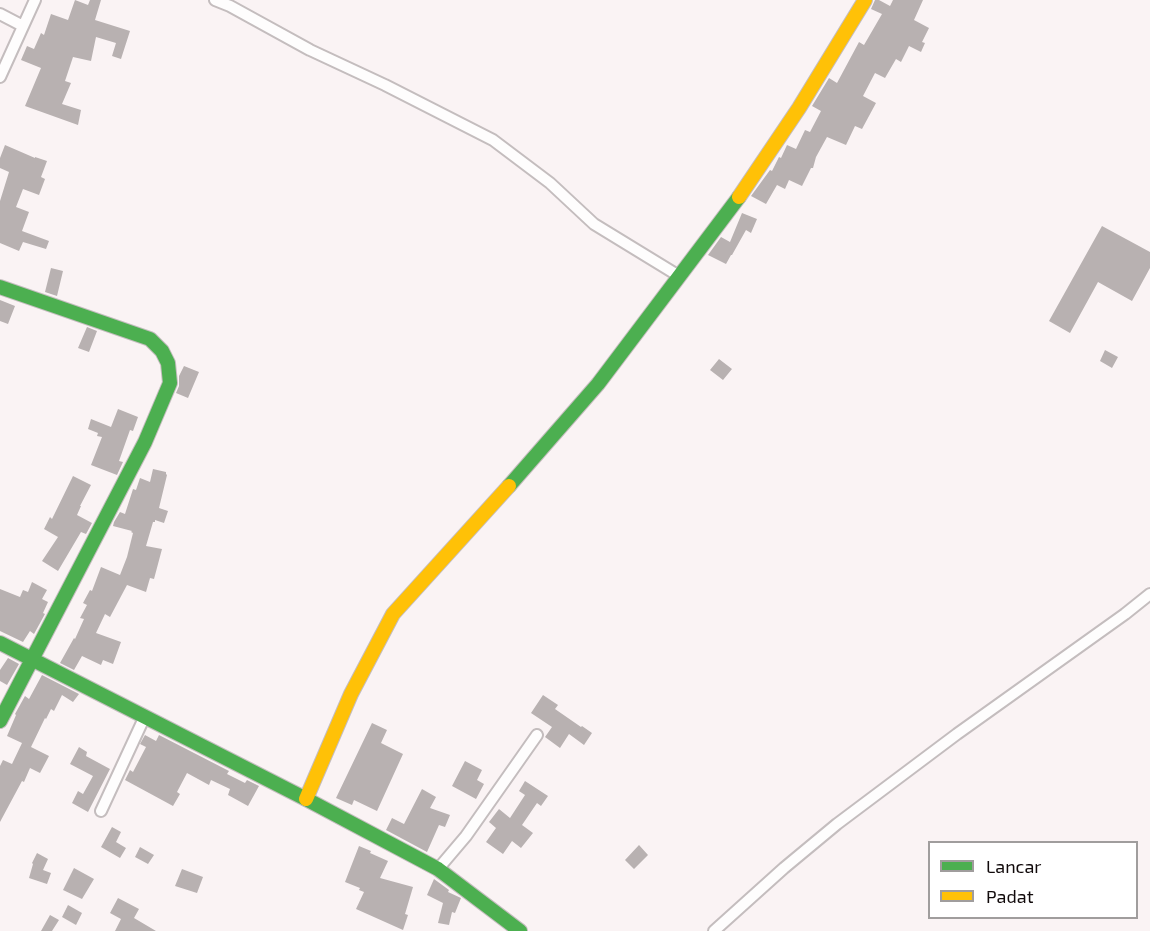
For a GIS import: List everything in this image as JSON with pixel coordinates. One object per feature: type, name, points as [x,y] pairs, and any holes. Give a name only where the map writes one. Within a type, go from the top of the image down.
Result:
[{"type":"street","points":[[0,76],[35,0]]},
{"type":"street","points":[[215,0],[230,3],[310,50],[386,85],[493,140],[550,183],[594,224],[679,276]]},
{"type":"street","points":[[306,799],[351,694],[393,614],[519,476],[598,384],[764,161],[865,0]]},
{"type":"street","points":[[0,15],[23,26]]},
{"type":"street","points":[[0,287],[150,339],[162,351],[170,372],[170,383],[145,442],[0,721]]},
{"type":"street","points":[[714,931],[837,824],[1150,594]]},
{"type":"street","points":[[0,643],[33,658],[438,869],[520,931]]},
{"type":"street","points":[[101,811],[145,716]]},
{"type":"street","points":[[438,869],[466,836],[537,735]]},
{"type":"building","points":[[75,0],[88,5],[90,0],[101,0],[95,20],[130,31],[121,59],[112,56],[116,43],[96,37],[91,61],[73,57],[65,81],[71,83],[62,104],[81,110],[78,125],[25,106],[41,68],[21,60],[27,46],[34,49],[41,33],[44,35],[51,14],[68,20]]},
{"type":"building","points":[[875,0],[890,6],[893,0],[923,0],[914,20],[929,28],[922,42],[925,43],[921,52],[909,46],[901,62],[896,59],[885,78],[875,73],[863,96],[876,103],[862,129],[855,126],[846,145],[827,137],[802,186],[789,180],[785,189],[777,185],[766,204],[751,196],[770,170],[772,171],[787,145],[796,149],[805,130],[810,132],[821,111],[812,106],[829,78],[837,83],[859,42],[864,45],[882,14],[871,9]]},
{"type":"building","points":[[5,145],[47,161],[41,177],[45,179],[39,195],[23,189],[16,207],[29,212],[22,231],[49,241],[46,249],[23,242],[19,251],[0,243],[0,201],[9,172],[0,168],[0,158]]},
{"type":"building","points":[[742,213],[757,219],[751,233],[746,230],[726,264],[708,255],[721,237],[730,242]]},
{"type":"building","points":[[1102,226],[1150,252],[1150,268],[1132,301],[1098,282],[1070,333],[1049,321]]},
{"type":"building","points":[[51,268],[63,271],[57,296],[45,292]]},
{"type":"building","points":[[0,300],[15,306],[8,324],[0,321]]},
{"type":"building","points":[[87,327],[97,331],[89,352],[78,348]]},
{"type":"building","points":[[1105,350],[1118,357],[1112,368],[1100,361]]},
{"type":"building","points":[[719,359],[732,369],[723,380],[710,370]]},
{"type":"building","points":[[184,366],[199,372],[188,398],[176,393],[179,376]]},
{"type":"building","points":[[118,409],[138,417],[133,431],[130,430],[119,461],[123,462],[117,475],[91,465],[102,437],[88,429],[91,419],[111,427]]},
{"type":"building","points":[[153,469],[166,472],[159,508],[168,511],[164,523],[155,520],[153,522],[146,546],[162,549],[154,579],[150,578],[146,592],[127,585],[110,617],[105,614],[96,633],[121,642],[113,664],[103,660],[101,665],[82,656],[74,670],[60,663],[84,619],[80,618],[87,605],[83,603],[90,590],[92,591],[101,567],[120,575],[127,557],[133,533],[113,526],[114,522],[120,512],[125,514],[133,489],[136,490],[140,478],[150,482]]},
{"type":"building","points":[[73,476],[91,485],[77,515],[92,523],[86,534],[81,532],[58,571],[42,561],[58,537],[44,529],[50,517],[52,519]]},
{"type":"building","points":[[32,582],[47,590],[42,599],[48,602],[43,613],[45,614],[34,634],[30,631],[23,642],[0,631],[0,589],[20,597],[23,590],[28,592]]},
{"type":"building","points":[[8,658],[19,664],[7,685],[0,681],[0,670]]},
{"type":"building","points":[[42,675],[79,694],[73,702],[62,695],[54,711],[51,709],[45,718],[31,747],[49,756],[40,773],[30,768],[0,822],[0,766],[3,760],[12,764],[22,743],[7,736],[25,696],[29,699]]},
{"type":"building","points":[[543,695],[558,705],[555,709],[592,733],[584,745],[569,734],[560,748],[545,737],[552,727],[531,713]]},
{"type":"building","points":[[372,723],[387,730],[381,743],[403,754],[377,811],[354,800],[352,805],[336,798]]},
{"type":"building","points":[[145,735],[156,741],[159,735],[229,771],[227,774],[245,783],[247,780],[259,786],[248,806],[228,795],[230,789],[211,780],[209,785],[187,773],[173,806],[125,780],[130,770],[133,772],[146,747],[140,744]]},
{"type":"building","points":[[79,747],[87,752],[86,756],[110,769],[88,812],[72,803],[78,791],[83,794],[93,776],[70,764]]},
{"type":"building","points":[[465,761],[482,770],[477,780],[484,784],[476,799],[452,786]]},
{"type":"building","points":[[525,781],[548,796],[541,806],[537,803],[522,825],[533,833],[521,848],[512,841],[503,854],[486,842],[496,828],[489,822],[499,809],[510,818],[525,795],[519,791]]},
{"type":"building","points":[[422,789],[436,797],[430,808],[450,815],[445,827],[439,825],[427,852],[386,830],[392,818],[404,824]]},
{"type":"building","points":[[112,827],[121,832],[116,842],[126,848],[120,858],[101,847]]},
{"type":"building","points":[[639,845],[648,855],[634,869],[625,860]]},
{"type":"building","points":[[359,846],[388,861],[380,878],[413,887],[403,930],[356,909],[364,892],[345,882]]},
{"type":"building","points":[[140,847],[154,855],[148,864],[135,857]]},
{"type":"building","points":[[37,853],[48,859],[43,870],[51,873],[47,884],[29,878]]},
{"type":"building","points":[[74,868],[94,879],[82,899],[63,890]]},
{"type":"building","points":[[182,869],[203,877],[197,893],[175,886]]},
{"type":"building","points":[[434,879],[449,890],[448,892],[461,898],[455,913],[452,912],[449,925],[438,923],[443,903],[427,895]]},
{"type":"building","points":[[118,898],[139,909],[134,918],[156,931],[115,931],[121,919],[110,913]]},
{"type":"building","points":[[68,905],[82,913],[76,925],[62,917]]},
{"type":"building","points":[[50,915],[59,920],[52,931],[41,931]]},
{"type":"traffic: fast","points":[[509,486],[598,384],[739,197]]},
{"type":"traffic: fast","points":[[0,287],[150,339],[162,351],[168,363],[170,383],[145,442],[0,721]]},
{"type":"traffic: fast","points":[[0,643],[438,869],[520,931]]},
{"type":"traffic: slow","points":[[739,197],[799,108],[865,0]]},
{"type":"traffic: slow","points":[[306,799],[351,694],[393,614],[509,486]]}]
